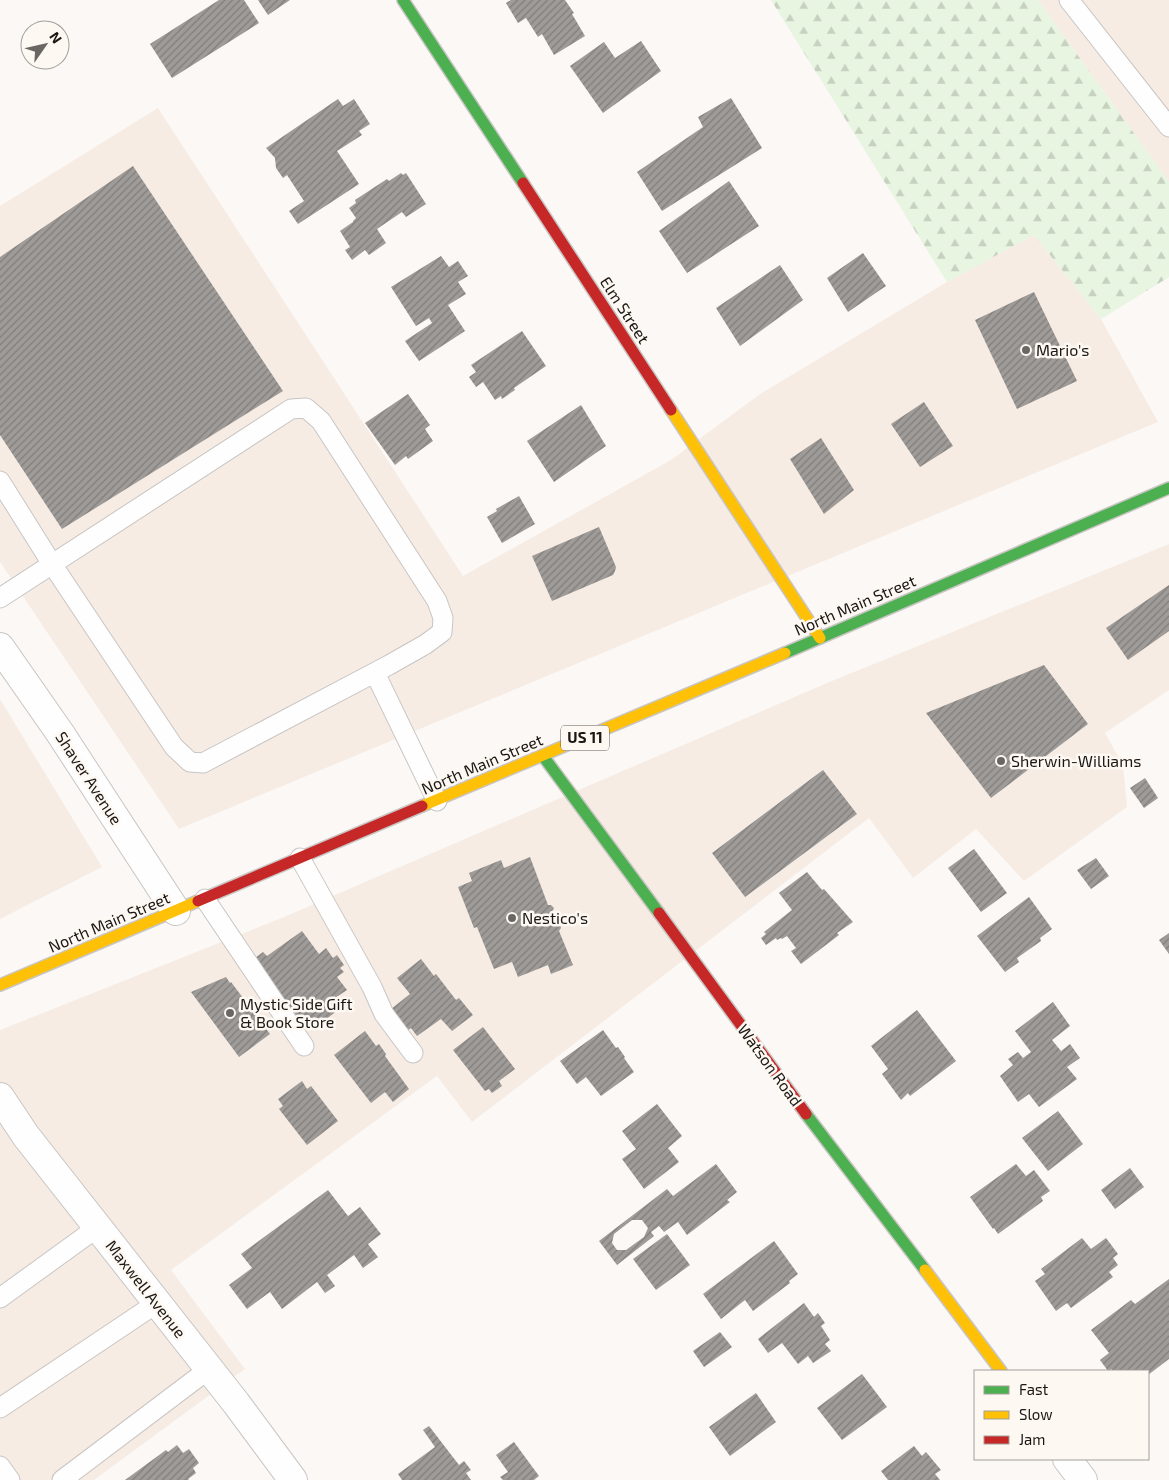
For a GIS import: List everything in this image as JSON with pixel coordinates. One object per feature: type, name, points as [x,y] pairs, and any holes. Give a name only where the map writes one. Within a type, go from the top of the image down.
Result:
[{"type":"street","name":"Elm Street","points":[[403,0],[820,638]]},
{"type":"street","name":"North Main Street","points":[[0,985],[543,756],[1169,488]]},
{"type":"street","name":"Shaver Avenue","points":[[5,663],[60,734],[176,911]]},
{"type":"street","name":"Watson Road","points":[[543,756],[828,1143],[1000,1370]]},
{"type":"street","name":"Maxwell Avenue","points":[[0,1097],[26,1136],[209,1368],[293,1480]]},
{"type":"street","points":[[1068,1460],[1083,1480]]},
{"type":"lane","points":[[1069,0],[1169,127]]},
{"type":"lane","points":[[0,482],[52,564],[174,747],[190,762],[203,763],[376,673],[426,644],[442,632],[443,618],[437,601],[321,420],[306,408],[291,410],[52,564],[0,598]]},
{"type":"lane","points":[[376,673],[437,800]]},
{"type":"lane","points":[[300,858],[372,987],[384,1014],[413,1053]]},
{"type":"lane","points":[[204,899],[304,1046]]},
{"type":"lane","points":[[0,1298],[98,1228]]},
{"type":"lane","points":[[0,1408],[157,1303]]},
{"type":"lane","points":[[62,1480],[209,1368]]},
{"type":"lane","points":[[0,1466],[10,1480]]},
{"type":"shaded area","points":[[1038,0],[1169,0],[1169,182]]},
{"type":"shaded area","points":[[158,108],[463,576],[671,460],[760,394],[947,282],[1034,235],[1101,319],[1158,422],[179,829],[0,562],[0,206]]},
{"type":"shaded area","points":[[1169,544],[1169,690],[1105,733],[1123,765],[1127,807],[1024,881],[976,829],[913,878],[869,818],[472,1122],[437,1076],[171,1270],[245,1369],[94,1480],[0,1480],[0,1030],[284,917],[827,683]]},
{"type":"shaded area","points":[[0,699],[102,867],[0,919]]},
{"type":"green space","points":[[771,0],[1038,0],[1169,182],[1169,277],[1101,319],[1034,235],[947,282]]},
{"type":"building","points":[[219,0],[244,0],[259,23],[172,78],[150,44]]},
{"type":"building","points":[[258,0],[290,0],[268,15]]},
{"type":"building","points":[[511,0],[565,0],[574,13],[572,14],[585,36],[554,55],[542,34],[538,37],[526,18],[518,23],[506,3]]},
{"type":"building","points":[[641,41],[661,71],[603,113],[570,66],[604,42],[615,58]]},
{"type":"building","points":[[731,98],[762,148],[662,211],[637,172],[703,127],[698,117]]},
{"type":"building","points":[[338,99],[343,106],[354,99],[370,124],[359,131],[362,135],[337,151],[359,184],[298,224],[289,211],[304,201],[287,175],[283,178],[276,168],[275,158],[266,148]]},
{"type":"building","points":[[133,166],[283,391],[62,529],[0,435],[0,257]]},
{"type":"building","points":[[401,173],[403,175],[406,173],[426,204],[406,217],[402,212],[377,229],[386,243],[369,255],[365,250],[352,260],[345,250],[350,247],[340,231],[356,218],[349,208],[356,203],[355,200],[387,179],[389,181]]},
{"type":"building","points":[[729,181],[759,226],[687,273],[659,231]]},
{"type":"building","points":[[863,253],[886,286],[848,312],[827,278]]},
{"type":"building","points":[[441,256],[449,267],[458,261],[468,276],[458,282],[466,294],[448,305],[465,331],[419,361],[405,341],[432,323],[429,318],[416,326],[391,287]]},
{"type":"building","points":[[780,265],[803,300],[740,346],[716,308]]},
{"type":"building","name":"Mario's","points":[[1034,292],[1077,381],[1017,409],[975,320]]},
{"type":"building","points":[[522,331],[546,366],[514,388],[515,390],[502,399],[501,396],[495,400],[483,382],[476,387],[469,377],[476,372],[471,365]]},
{"type":"building","points":[[408,394],[430,425],[425,429],[433,441],[408,459],[406,456],[395,465],[365,423]]},
{"type":"building","points":[[924,402],[953,446],[920,467],[891,424]]},
{"type":"building","points":[[581,405],[606,446],[554,482],[527,441]]},
{"type":"building","points":[[821,438],[854,490],[824,514],[790,459]]},
{"type":"building","points":[[519,496],[535,524],[502,543],[487,517],[497,511],[496,509]]},
{"type":"building","points":[[599,527],[616,567],[613,575],[552,601],[532,556]]},
{"type":"building","points":[[1169,585],[1169,631],[1128,660],[1106,628]]},
{"type":"building","name":"Sherwin-Williams","points":[[1044,665],[1088,724],[991,798],[926,713]]},
{"type":"building","points":[[823,770],[857,814],[745,897],[712,853]]},
{"type":"building","points":[[1145,778],[1158,798],[1144,808],[1130,788]]},
{"type":"building","points":[[974,849],[1007,893],[981,912],[948,868]]},
{"type":"building","name":"Nestico's","points":[[530,857],[548,905],[554,908],[551,913],[556,924],[560,925],[559,931],[573,965],[551,974],[548,965],[518,977],[512,962],[494,969],[477,927],[474,928],[458,887],[472,881],[469,873],[501,860],[504,868]]},
{"type":"building","points":[[1096,858],[1109,876],[1091,889],[1077,870]]},
{"type":"building","points":[[807,872],[853,922],[801,964],[791,951],[796,948],[787,936],[777,940],[776,938],[766,945],[761,938],[766,934],[764,932],[792,910],[779,893]]},
{"type":"building","points":[[1029,897],[1052,929],[1040,938],[1041,941],[1017,958],[1019,962],[1005,972],[977,936]]},
{"type":"building","points":[[302,931],[319,954],[326,948],[333,958],[337,955],[344,965],[340,968],[344,972],[337,977],[347,990],[335,998],[342,1007],[320,1024],[314,1017],[303,1025],[262,969],[251,961],[263,952],[267,956]]},
{"type":"building","points":[[1169,933],[1169,954],[1159,940]]},
{"type":"building","points":[[421,959],[434,976],[436,974],[456,1000],[459,998],[473,1015],[452,1031],[441,1019],[417,1036],[411,1028],[403,1034],[386,1013],[410,994],[397,978]]},
{"type":"building","name":"Mystic Side Gift & Book Store","points":[[226,977],[270,1034],[239,1057],[191,992]]},
{"type":"building","points":[[1053,1002],[1070,1026],[1052,1040],[1061,1051],[1070,1044],[1080,1058],[1067,1067],[1077,1079],[1039,1107],[1029,1094],[1018,1102],[1000,1076],[1013,1065],[1008,1059],[1018,1052],[1023,1058],[1031,1052],[1015,1031]]},
{"type":"building","points":[[917,1010],[956,1061],[910,1096],[908,1093],[901,1100],[882,1074],[888,1069],[871,1046]]},
{"type":"building","points":[[483,1027],[515,1069],[499,1081],[502,1086],[492,1093],[489,1089],[485,1091],[453,1050]]},
{"type":"building","points":[[603,1030],[616,1048],[618,1047],[634,1072],[601,1096],[586,1077],[577,1084],[560,1061]]},
{"type":"building","points":[[365,1031],[376,1046],[379,1044],[386,1054],[385,1056],[409,1089],[393,1102],[385,1092],[371,1103],[334,1055]]},
{"type":"building","points":[[302,1081],[307,1089],[311,1086],[338,1121],[307,1145],[279,1109],[283,1106],[278,1099]]},
{"type":"building","points":[[657,1104],[682,1136],[668,1148],[679,1162],[644,1189],[622,1159],[636,1149],[622,1131]]},
{"type":"building","points":[[1058,1111],[1083,1144],[1048,1171],[1022,1138]]},
{"type":"building","points":[[716,1164],[737,1192],[727,1200],[730,1202],[687,1235],[678,1222],[664,1232],[659,1226],[651,1232],[654,1236],[617,1265],[599,1241],[667,1189],[673,1196]],"holes":[[[632,1220],[642,1220],[648,1228],[644,1237],[626,1250],[617,1250],[612,1243],[614,1234]]]},
{"type":"building","points":[[1016,1164],[1026,1176],[1034,1170],[1050,1191],[1041,1197],[1043,1201],[998,1234],[970,1197]]},
{"type":"building","points":[[1130,1168],[1144,1187],[1115,1209],[1101,1190]]},
{"type":"building","points":[[328,1190],[348,1216],[360,1207],[381,1234],[368,1244],[378,1257],[363,1268],[354,1255],[327,1275],[335,1286],[325,1293],[317,1282],[282,1309],[270,1292],[247,1309],[229,1285],[252,1268],[241,1254]]},
{"type":"building","points":[[667,1234],[690,1265],[656,1290],[633,1259]]},
{"type":"building","points":[[1082,1238],[1091,1249],[1106,1238],[1118,1254],[1113,1258],[1118,1265],[1109,1272],[1113,1277],[1071,1308],[1067,1303],[1056,1311],[1035,1281],[1045,1274],[1041,1269]]},
{"type":"building","points":[[774,1241],[798,1274],[789,1281],[790,1283],[753,1311],[745,1300],[721,1319],[703,1294]]},
{"type":"building","points":[[1169,1279],[1169,1359],[1149,1374],[1149,1370],[1107,1370],[1100,1360],[1109,1353],[1091,1330],[1131,1300],[1135,1304]]},
{"type":"building","points":[[804,1303],[814,1317],[818,1313],[825,1323],[821,1326],[830,1340],[825,1344],[831,1351],[813,1363],[808,1356],[798,1364],[782,1343],[768,1353],[758,1339]]},
{"type":"building","points":[[720,1332],[732,1347],[704,1367],[693,1351]]},
{"type":"building","points":[[862,1374],[887,1407],[842,1440],[817,1408]]},
{"type":"building","points":[[756,1393],[776,1422],[730,1456],[709,1427]]},
{"type":"building","points":[[429,1426],[459,1465],[464,1461],[471,1470],[466,1473],[471,1480],[402,1480],[398,1474],[435,1447],[423,1430]]},
{"type":"building","points":[[514,1442],[539,1476],[534,1480],[503,1480],[500,1477],[508,1472],[496,1455]]},
{"type":"building","points":[[177,1445],[183,1453],[189,1449],[199,1463],[193,1468],[196,1473],[189,1480],[125,1480],[166,1450],[168,1452]]},
{"type":"building","points":[[914,1446],[922,1456],[926,1452],[941,1470],[935,1474],[940,1480],[888,1480],[881,1471]]},
{"type":"traffic: fast","points":[[403,0],[523,183]]},
{"type":"traffic: fast","points":[[785,653],[1169,488]]},
{"type":"traffic: fast","points":[[543,756],[659,913]]},
{"type":"traffic: fast","points":[[806,1114],[925,1270]]},
{"type":"traffic: slow","points":[[671,410],[820,638]]},
{"type":"traffic: slow","points":[[422,806],[785,653]]},
{"type":"traffic: slow","points":[[0,985],[198,901]]},
{"type":"traffic: slow","points":[[925,1270],[1000,1370]]},
{"type":"traffic: jam","points":[[523,183],[671,410]]},
{"type":"traffic: jam","points":[[198,901],[422,806]]},
{"type":"traffic: jam","points":[[659,913],[806,1114]]},
{"type":"place","name":"Mario's","points":[[1026,350]]},
{"type":"place","name":"Sherwin-Williams","points":[[1001,761]]},
{"type":"place","name":"Nestico's","points":[[512,918]]},
{"type":"place","name":"Mystic Side Gift & Book Store","points":[[230,1013]]}]
